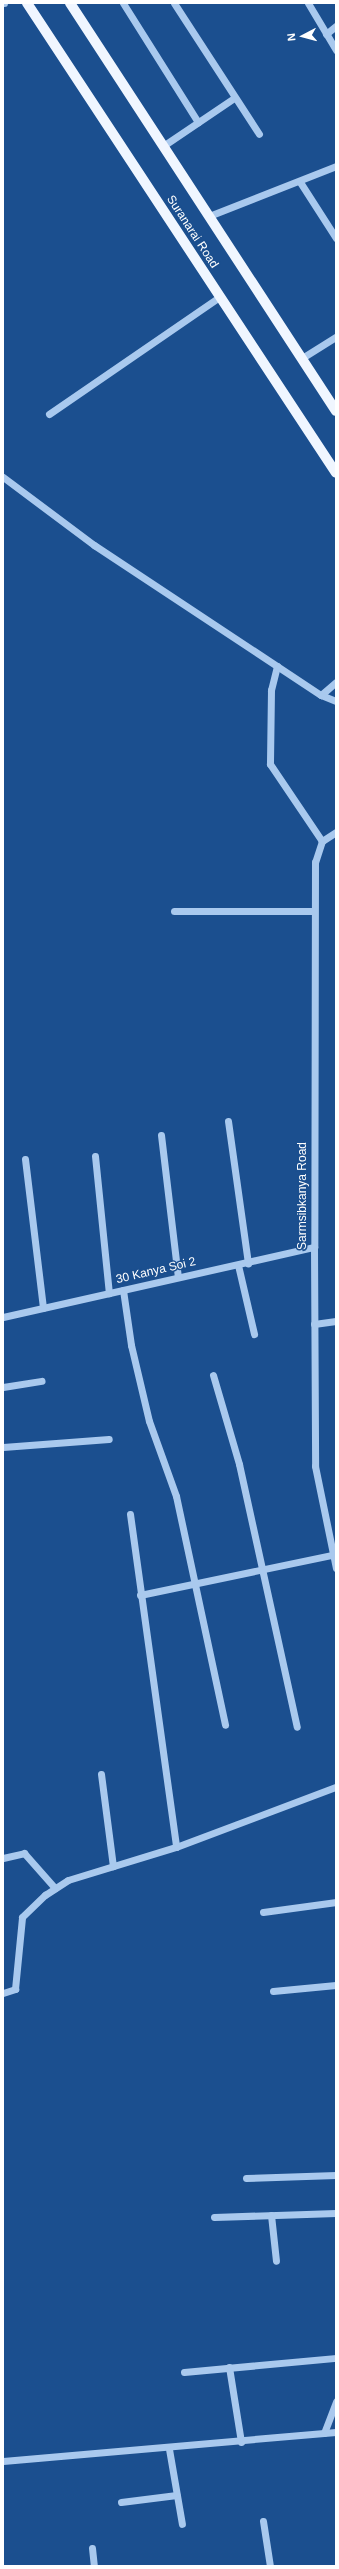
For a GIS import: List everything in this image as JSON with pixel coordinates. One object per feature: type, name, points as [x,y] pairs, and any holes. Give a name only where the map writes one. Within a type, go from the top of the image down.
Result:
[{"type":"main road","name":"Suranarai Road","points":[[27,3],[336,473]]},
{"type":"main road","name":"Suranarai Road","points":[[70,3],[336,411]]},
{"type":"street","points":[[123,3],[198,122]]},
{"type":"street","points":[[174,3],[234,98],[259,134]]},
{"type":"street","points":[[308,3],[336,50]]},
{"type":"street","points":[[326,34],[336,26]]},
{"type":"street","points":[[164,146],[234,98]]},
{"type":"street","points":[[210,216],[300,182],[336,166]]},
{"type":"street","points":[[300,182],[336,238]]},
{"type":"street","points":[[49,414],[219,297]]},
{"type":"street","points":[[302,358],[336,337]]},
{"type":"street","points":[[3,477],[94,545],[321,695],[336,701]]},
{"type":"street","points":[[277,666],[271,690],[270,764],[322,842],[336,832]]},
{"type":"street","points":[[321,695],[336,682]]},
{"type":"street","name":"Sarmsibkanya Road","points":[[322,842],[315,862],[314,911],[315,1466],[335,1555],[336,1568]]},
{"type":"street","points":[[174,911],[314,911]]},
{"type":"street","points":[[228,1121],[248,1264]]},
{"type":"street","points":[[161,1135],[178,1277]]},
{"type":"street","points":[[94,1156],[109,1293]]},
{"type":"street","points":[[24,1159],[43,1308]]},
{"type":"street","name":"30 Kanya Soi 2","points":[[3,1317],[178,1277],[248,1264],[314,1247]]},
{"type":"street","points":[[238,1265],[254,1334]]},
{"type":"street","points":[[123,1290],[149,1420],[176,1496],[197,1586],[225,1725]]},
{"type":"street","points":[[314,1324],[336,1321]]},
{"type":"street","points":[[213,1375],[239,1464],[296,1727]]},
{"type":"street","points":[[3,1388],[42,1381]]},
{"type":"street","points":[[3,1447],[109,1439]]},
{"type":"street","points":[[130,1514],[176,1847]]},
{"type":"street","points":[[140,1595],[197,1586],[335,1555]]},
{"type":"street","points":[[101,1774],[113,1866]]},
{"type":"street","points":[[3,1993],[15,1990],[22,1917],[55,1888],[68,1880],[176,1847],[336,1788]]},
{"type":"street","points":[[3,1858],[24,1853],[55,1888]]},
{"type":"street","points":[[262,1912],[336,1902]]},
{"type":"street","points":[[273,1991],[336,1985]]},
{"type":"street","points":[[246,2178],[336,2175]]},
{"type":"street","points":[[214,2217],[336,2212]]},
{"type":"street","points":[[271,2215],[276,2261]]},
{"type":"street","points":[[184,2372],[336,2358],[336,2361]]},
{"type":"street","points":[[229,2367],[241,2442]]},
{"type":"street","points":[[324,2433],[336,2401]]},
{"type":"street","points":[[3,2461],[169,2449],[336,2432]]},
{"type":"street","points":[[169,2449],[182,2524]]},
{"type":"street","points":[[121,2502],[177,2495]]},
{"type":"street","points":[[262,2521],[270,2566]]},
{"type":"street","points":[[92,2548],[94,2566]]}]
